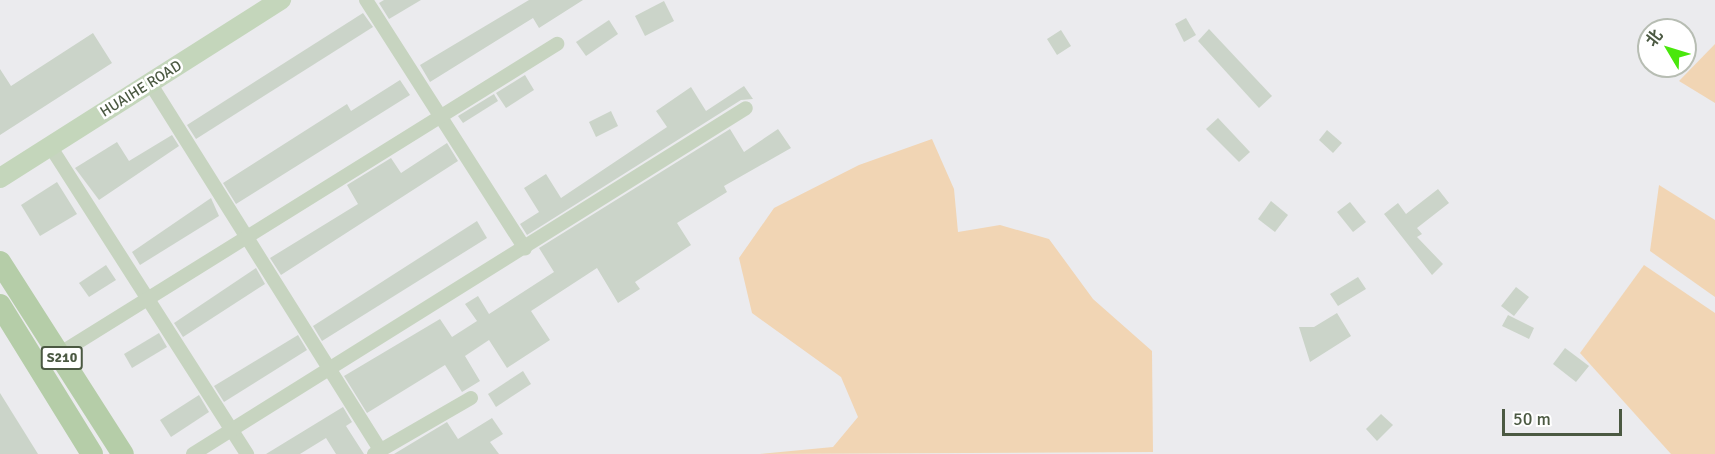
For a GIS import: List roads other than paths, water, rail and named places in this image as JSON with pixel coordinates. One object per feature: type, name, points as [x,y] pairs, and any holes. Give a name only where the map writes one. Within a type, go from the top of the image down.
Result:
[{"type":"main road","name":"S210","points":[[0,262],[123,454]]},
{"type":"main road","name":"S210","points":[[0,306],[92,454]]},
{"type":"street","name":"HUAIHE ROAD","points":[[0,177],[281,0]]},
{"type":"street","points":[[366,0],[525,249]]},
{"type":"street","points":[[59,354],[439,114],[557,44]]},
{"type":"street","points":[[150,83],[330,371],[377,452],[471,398]]},
{"type":"street","points":[[193,454],[525,249],[746,108]]},
{"type":"street","points":[[50,146],[149,297],[247,454]]}]
